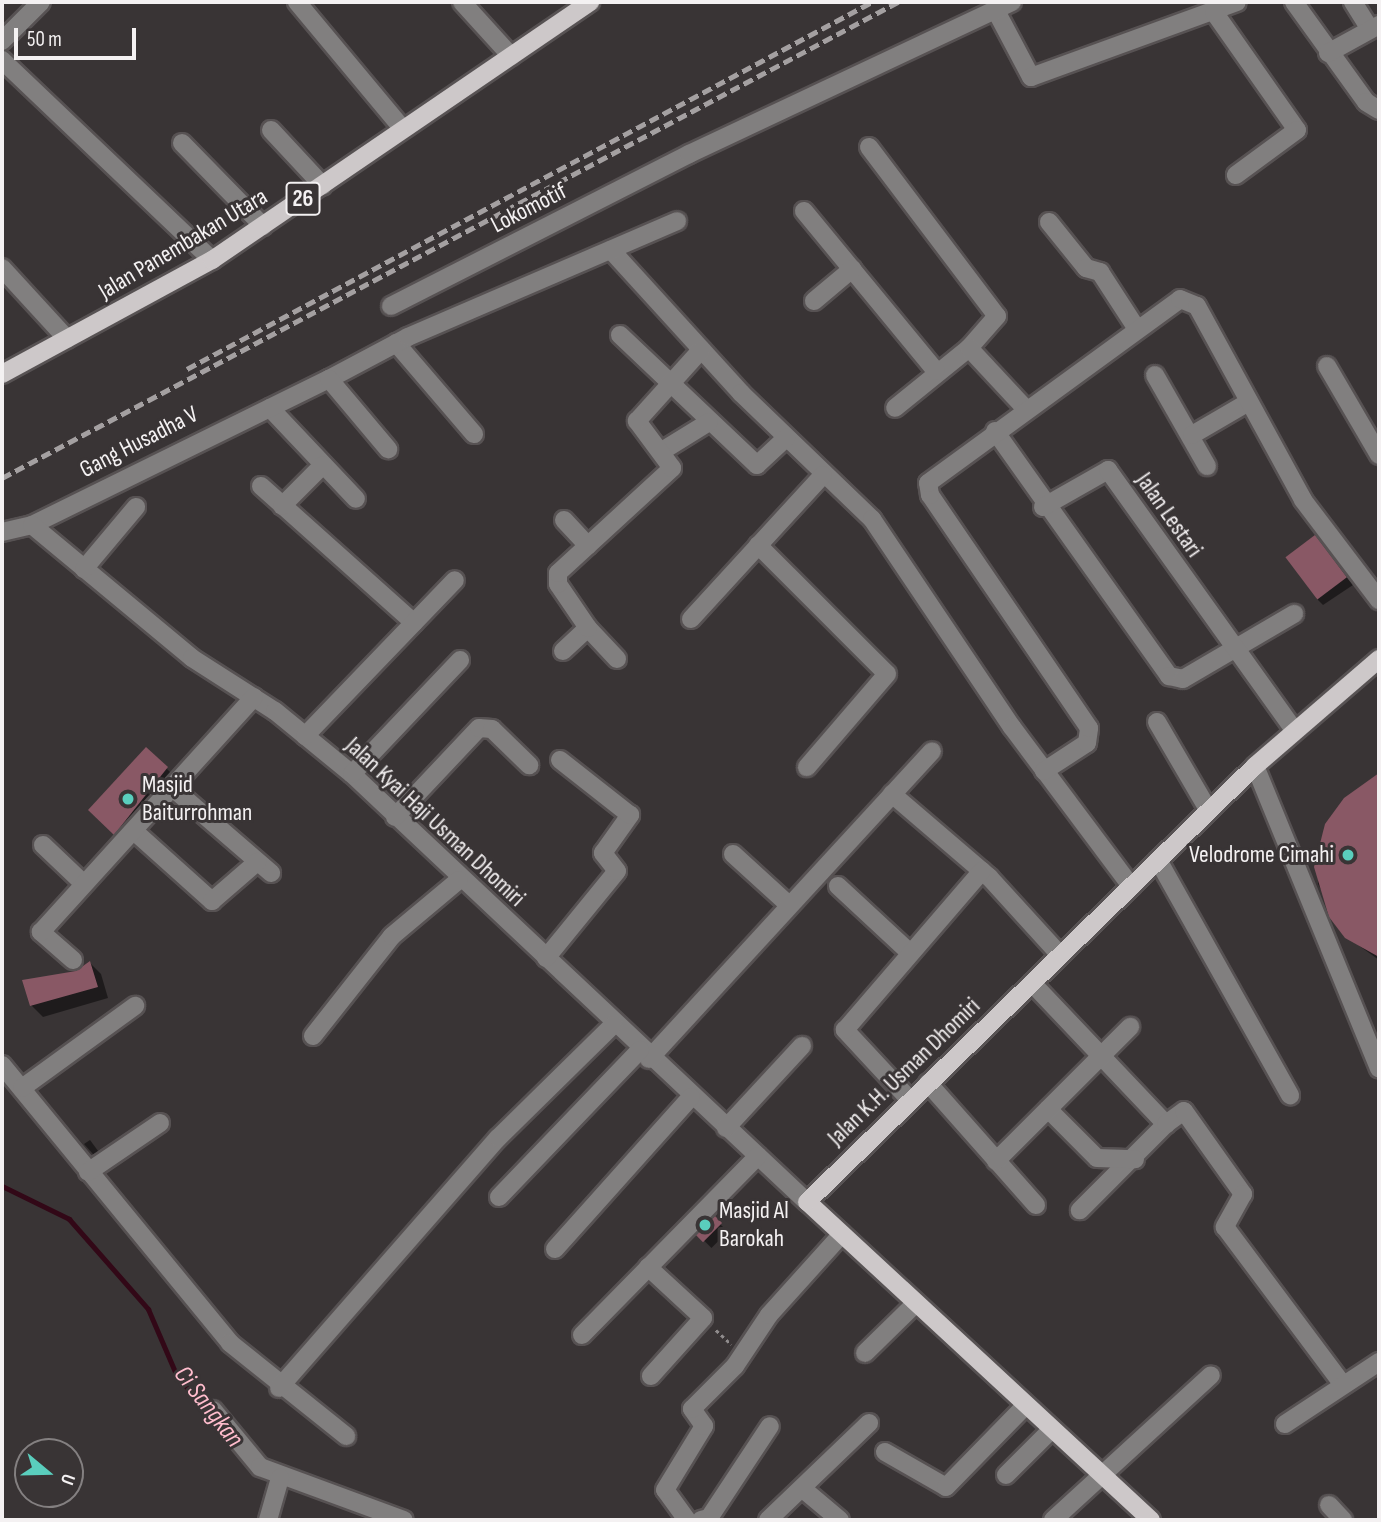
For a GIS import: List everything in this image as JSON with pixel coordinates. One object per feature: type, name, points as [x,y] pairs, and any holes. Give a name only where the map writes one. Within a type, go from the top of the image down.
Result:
[{"type":"main road","name":"Jalan Panembakan Utara","points":[[2,374],[212,260],[590,2]]},
{"type":"main road","name":"Jalan K.H. Usman Dhomiri","points":[[807,1202],[1255,766],[1379,659]]},
{"type":"main road","points":[[807,1202],[1151,1520]]},
{"type":"street","points":[[2,41],[41,2]]},
{"type":"street","points":[[297,2],[402,129]]},
{"type":"street","points":[[462,2],[511,57]]},
{"type":"street","points":[[1003,5],[1031,77],[1237,2]]},
{"type":"street","points":[[1294,2],[1328,53],[1370,106],[1379,110]]},
{"type":"street","points":[[1328,53],[1375,27],[1353,2]]},
{"type":"street","name":"Lokomotif","points":[[391,306],[690,154],[1003,5]]},
{"type":"street","points":[[1214,12],[1297,130],[1237,175]]},
{"type":"street","points":[[2,60],[212,260]]},
{"type":"street","points":[[271,130],[323,186]]},
{"type":"street","points":[[182,143],[263,226]]},
{"type":"street","points":[[869,147],[997,316],[969,348],[936,371],[895,408]]},
{"type":"street","points":[[804,211],[936,371]]},
{"type":"street","name":"Gang Husadha V","points":[[32,525],[329,379],[402,340],[677,221]]},
{"type":"street","points":[[1049,222],[1086,268],[1100,272],[1137,329]]},
{"type":"street","points":[[611,250],[701,350],[786,438],[872,519],[1044,771],[1131,886]]},
{"type":"street","points":[[2,268],[67,339]]},
{"type":"street","points":[[814,301],[852,269]]},
{"type":"street","points":[[1044,771],[1087,743],[1089,728],[928,489],[933,476],[1180,299],[1193,301],[1303,500],[1379,600]]},
{"type":"street","points":[[620,335],[757,465],[786,438]]},
{"type":"street","points":[[402,340],[474,434]]},
{"type":"street","points":[[969,348],[1025,408]]},
{"type":"street","points":[[617,659],[588,628],[557,578],[672,468],[662,451],[636,423],[701,350]]},
{"type":"street","points":[[1327,366],[1379,455]]},
{"type":"street","points":[[1155,375],[1208,466]]},
{"type":"street","points":[[329,379],[388,449]]},
{"type":"street","points":[[1192,436],[1247,403]]},
{"type":"street","points":[[270,408],[356,499]]},
{"type":"street","points":[[662,451],[709,422]]},
{"type":"street","points":[[995,431],[1044,507],[1169,676],[1183,679],[1294,614]]},
{"type":"street","points":[[282,506],[323,466]]},
{"type":"street","name":"Jalan Lestari","points":[[1044,507],[1105,468],[1233,652]]},
{"type":"street","points":[[691,619],[823,475]]},
{"type":"street","points":[[261,486],[414,623]]},
{"type":"street","points":[[84,569],[136,507]]},
{"type":"street","points":[[564,520],[588,546]]},
{"type":"street","points":[[2,532],[32,525]]},
{"type":"street","name":"Jalan Kyai Haji Usman Dhomiri","points":[[32,525],[192,658],[254,697],[352,774],[459,880],[546,958],[645,1055],[807,1202]]},
{"type":"street","points":[[758,545],[887,674],[807,767]]},
{"type":"street","points":[[305,736],[455,580]]},
{"type":"street","points":[[563,651],[588,628]]},
{"type":"street","points":[[1233,652],[1294,730]]},
{"type":"street","points":[[352,774],[460,660]]},
{"type":"street","points":[[73,960],[41,932],[82,883],[175,790],[254,697]]},
{"type":"street","points":[[1157,722],[1209,811]]},
{"type":"street","points":[[395,817],[479,727],[492,729],[529,765]]},
{"type":"street","points":[[499,1197],[645,1055],[932,751]]},
{"type":"street","points":[[546,958],[617,871],[603,853],[629,815],[560,760]]},
{"type":"street","points":[[1255,766],[1379,1069]]},
{"type":"street","points":[[134,831],[212,901],[264,868],[175,790]]},
{"type":"street","points":[[892,794],[982,871],[1060,955]]},
{"type":"street","points":[[43,845],[82,883]]},
{"type":"street","points":[[733,853],[789,904]]},
{"type":"street","points":[[1158,860],[1290,1095]]},
{"type":"street","points":[[910,1100],[845,1030],[982,871]]},
{"type":"street","points":[[313,1036],[392,936],[459,880]]},
{"type":"street","points":[[838,886],[910,953]]},
{"type":"street","points":[[1032,983],[1166,1124]]},
{"type":"street","points":[[22,1088],[135,1006]]},
{"type":"street","points":[[279,1388],[498,1139],[614,1025]]},
{"type":"street","points":[[996,1161],[1130,1027]]},
{"type":"street","points":[[726,1128],[802,1046]]},
{"type":"street","points":[[2,1065],[230,1343],[279,1388],[346,1436]]},
{"type":"street","points":[[928,1083],[1036,1205]]},
{"type":"street","points":[[555,1249],[691,1097]]},
{"type":"street","points":[[1048,1109],[1097,1158],[1135,1159]]},
{"type":"street","points":[[1080,1210],[1183,1110],[1244,1194],[1225,1227],[1341,1382]]},
{"type":"street","points":[[88,1172],[160,1122]]},
{"type":"street","points":[[582,1335],[758,1156]]},
{"type":"street","points":[[687,1520],[665,1496],[666,1484],[703,1429],[692,1409],[842,1234]]},
{"type":"street","points":[[648,1267],[703,1318],[651,1376]]},
{"type":"street","points":[[864,1353],[916,1303]]},
{"type":"street","points":[[1285,1424],[1341,1382],[1379,1362]]},
{"type":"street","points":[[1053,1520],[1210,1375]]},
{"type":"street","points":[[885,1452],[946,1487],[1025,1406]]},
{"type":"street","points":[[213,1410],[260,1467],[279,1482],[404,1520]]},
{"type":"street","points":[[768,1520],[869,1423]]},
{"type":"street","points":[[707,1520],[770,1426]]},
{"type":"street","points":[[1006,1475],[1052,1429]]},
{"type":"street","points":[[268,1520],[279,1482]]},
{"type":"street","points":[[803,1489],[840,1520]]},
{"type":"street","points":[[1329,1505],[1343,1520]]},
{"type":"path","points":[[703,1318],[742,1351]]},
{"type":"building","points":[[1315,535],[1347,577],[1317,600],[1285,557]]},
{"type":"building","name":"Masjid Baiturrohman","points":[[146,747],[168,767],[114,835],[88,810]]},
{"type":"building","name":"Velodrome Cimahi","points":[[1379,773],[1379,957],[1345,938],[1329,917],[1314,867],[1325,824],[1344,798]]},
{"type":"building","points":[[90,961],[98,987],[30,1006],[22,980],[76,971]]},
{"type":"building","points":[[715,1216],[722,1223],[703,1242],[696,1235]]},
{"type":"waterway","name":"Ci Sangkan","points":[[2,1186],[69,1219],[148,1309],[176,1374],[209,1415]]},
{"type":"railway","points":[[187,369],[872,2]]},
{"type":"railway","points":[[2,478],[898,2]]},
{"type":"place","name":"Masjid Baiturrohman","points":[[128,799]]},
{"type":"place","name":"Velodrome Cimahi","points":[[1348,855]]},
{"type":"place","name":"Masjid Al Barokah","points":[[705,1225]]}]
